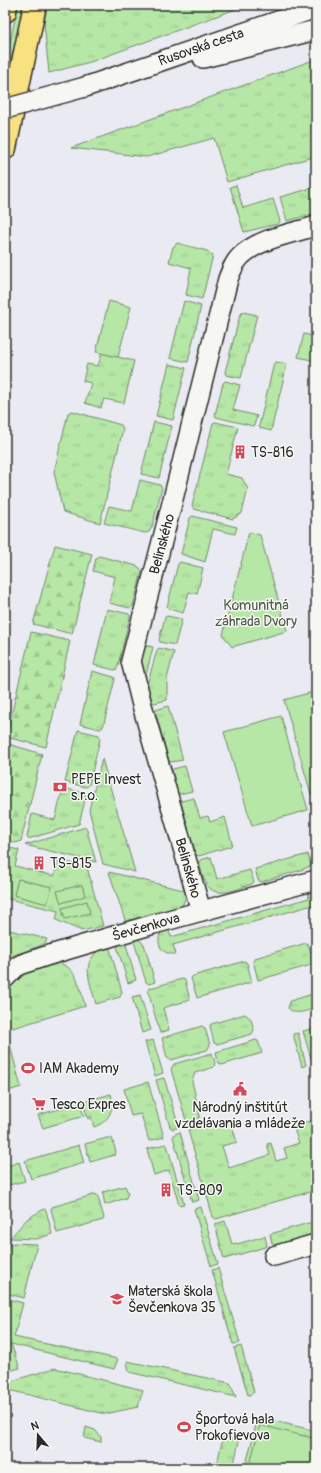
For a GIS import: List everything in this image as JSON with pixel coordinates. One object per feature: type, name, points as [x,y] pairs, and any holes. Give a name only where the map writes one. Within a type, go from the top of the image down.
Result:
[{"type":"main road","points":[[5,11],[6,5]]},
{"type":"main road","points":[[5,148],[35,5]]},
{"type":"street","name":"Rusovská cesta","points":[[85,87],[316,8]]},
{"type":"street","name":"Rusovská cesta","points":[[5,110],[85,87],[316,30]]},
{"type":"street","name":"Belinského","points":[[201,911],[142,705],[131,660],[228,279],[236,261],[253,247],[273,239],[316,226]]},
{"type":"street","name":"Ševčenkova","points":[[5,978],[16,967],[22,964],[201,911],[316,880]]},
{"type":"street","points":[[274,1256],[316,1244]]},
{"type":"green space","points":[[18,5],[26,5],[5,109],[5,65]]},
{"type":"green space","points":[[47,5],[247,5],[90,62],[49,73],[44,23]]},
{"type":"green space","points":[[316,59],[316,156],[227,182],[214,138],[147,157],[71,148]]},
{"type":"green space","points":[[236,185],[243,208],[273,199],[280,221],[278,224],[244,232],[230,187]]},
{"type":"green space","points":[[316,187],[316,213],[287,221],[280,197]]},
{"type":"green space","points":[[177,243],[207,251],[213,255],[202,299],[186,295],[191,268],[169,262],[173,247]]},
{"type":"green space","points":[[109,301],[131,307],[118,357],[96,352]]},
{"type":"green space","points":[[184,301],[201,306],[188,362],[170,358]]},
{"type":"green space","points":[[243,312],[257,315],[241,378],[226,375],[225,372],[240,315]]},
{"type":"green space","points":[[304,334],[316,337],[316,361],[298,357]]},
{"type":"green space","points":[[102,353],[134,361],[124,403],[104,399],[101,408],[85,403],[91,383],[83,381],[87,364],[98,366]]},
{"type":"green space","points":[[274,363],[287,364],[271,431],[260,428],[259,426]]},
{"type":"green space","points":[[169,364],[186,368],[173,420],[156,416]]},
{"type":"green space","points":[[225,381],[240,385],[233,410],[257,416],[253,426],[216,417],[215,415],[223,383]]},
{"type":"green space","points":[[72,411],[121,425],[123,429],[100,523],[63,512],[54,472],[68,413]]},
{"type":"green space","points":[[154,422],[172,426],[159,478],[141,474]]},
{"type":"green space","points":[[215,422],[238,427],[226,474],[242,478],[248,489],[242,513],[233,519],[194,509],[192,506],[213,423]]},
{"type":"green space","points":[[140,480],[160,485],[162,488],[152,527],[149,532],[145,533],[104,523],[109,506],[132,511]]},
{"type":"green space","points":[[192,516],[237,527],[235,534],[213,529],[205,562],[181,554],[190,518]]},
{"type":"green space","name":"Komunitná záhrada Dvory","points":[[249,532],[260,535],[287,631],[232,647],[223,635]]},
{"type":"green space","points":[[55,545],[92,554],[72,634],[33,624]]},
{"type":"green space","points":[[99,556],[140,568],[142,572],[133,606],[130,608],[109,603],[115,577],[93,571],[96,558]]},
{"type":"green space","points":[[180,562],[203,568],[197,594],[189,592],[183,613],[167,607],[178,564]]},
{"type":"green space","points":[[107,609],[129,614],[130,617],[117,669],[115,670],[94,665]]},
{"type":"green space","points":[[167,616],[182,619],[175,645],[160,642],[159,640],[165,617]]},
{"type":"green space","points":[[31,632],[70,641],[46,747],[6,737]]},
{"type":"green space","points":[[143,645],[153,647],[144,683],[139,667]]},
{"type":"green space","points":[[159,648],[174,652],[167,679],[167,700],[154,703],[147,685],[157,650]]},
{"type":"green space","points":[[92,671],[114,677],[115,679],[103,727],[100,729],[80,724]]},
{"type":"green space","points":[[316,691],[316,793],[311,794],[284,700]]},
{"type":"green space","points":[[168,706],[183,760],[171,762],[169,761],[155,711]]},
{"type":"green space","points":[[281,716],[308,810],[252,826],[224,732]]},
{"type":"green space","points":[[78,730],[99,735],[100,739],[89,785],[86,787],[65,782]]},
{"type":"green space","points":[[5,743],[42,754],[21,841],[16,843],[5,840]]},
{"type":"green space","points":[[102,759],[135,872],[103,864],[89,810]]},
{"type":"green space","points":[[185,766],[192,791],[180,794],[178,793],[172,771],[173,769]]},
{"type":"green space","points":[[63,788],[84,793],[86,796],[79,824],[28,839],[27,837],[32,814],[55,820]]},
{"type":"green space","points":[[194,798],[200,818],[208,816],[210,822],[225,817],[232,843],[231,846],[199,856],[196,855],[181,803],[181,801]]},
{"type":"green space","points":[[86,827],[96,862],[25,845]]},
{"type":"green space","points":[[5,847],[19,850],[15,866],[54,876],[59,860],[87,867],[103,926],[82,931],[56,920],[58,911],[5,898]]},
{"type":"green space","points":[[308,854],[311,866],[261,882],[258,880],[255,869]]},
{"type":"green space","points":[[211,857],[217,879],[250,870],[254,882],[227,892],[215,891],[210,888],[205,881],[199,862],[200,860]]},
{"type":"green space","points":[[109,872],[187,891],[185,899],[181,908],[127,926]]},
{"type":"green space","points":[[18,879],[52,887],[47,904],[14,895]]},
{"type":"green space","points":[[82,885],[85,896],[61,903],[57,891]]},
{"type":"green space","points":[[316,888],[316,904],[173,945],[176,954],[167,953],[160,946],[160,934],[168,928],[171,937],[309,898],[307,889]]},
{"type":"green space","points":[[87,901],[90,913],[65,919],[62,908]]},
{"type":"green space","points":[[5,929],[47,939],[45,944],[5,958]]},
{"type":"green space","points":[[133,938],[137,938],[144,944],[155,982],[149,984],[146,982]]},
{"type":"green space","points":[[125,941],[136,980],[128,983],[116,943]]},
{"type":"green space","points":[[306,943],[308,944],[315,964],[258,980],[253,961],[255,958]]},
{"type":"green space","points":[[109,945],[122,992],[120,997],[96,1004],[89,977],[89,963],[99,950]]},
{"type":"green space","points":[[245,961],[247,963],[252,982],[197,998],[191,978],[193,976]]},
{"type":"green space","points":[[51,962],[60,963],[66,966],[76,976],[85,1006],[13,1028],[5,1025],[5,996],[13,982],[19,974]]},
{"type":"green space","points":[[182,979],[185,980],[190,1000],[163,1008],[169,1030],[160,1033],[148,991],[150,988]]},
{"type":"green space","points":[[316,993],[316,1008],[294,1012],[288,1008],[290,1001]]},
{"type":"green space","points":[[140,995],[151,1030],[142,1033],[132,997]]},
{"type":"green space","points":[[245,1014],[251,1019],[254,1030],[252,1034],[217,1044],[214,1043],[210,1026],[211,1024]]},
{"type":"green space","points":[[202,1026],[205,1028],[210,1045],[207,1050],[171,1060],[167,1058],[162,1038]]},
{"type":"green space","points":[[316,1028],[315,1064],[312,1062],[303,1031]]},
{"type":"green space","points":[[298,1033],[306,1065],[302,1067],[293,1034]]},
{"type":"green space","points":[[6,1034],[21,1087],[5,1092]]},
{"type":"green space","points":[[153,1040],[163,1073],[155,1076],[145,1042]]},
{"type":"green space","points":[[256,1040],[258,1041],[262,1053],[222,1065],[218,1062],[216,1052]]},
{"type":"green space","points":[[212,1053],[215,1062],[214,1067],[195,1073],[192,1081],[200,1116],[196,1122],[187,1124],[171,1069],[174,1064]]},
{"type":"green space","points":[[164,1078],[179,1127],[173,1129],[170,1127],[156,1080]]},
{"type":"green space","points":[[148,1082],[164,1137],[149,1141],[141,1114],[131,1116],[124,1089]]},
{"type":"green space","points":[[111,1094],[112,1105],[110,1114],[104,1122],[94,1127],[91,1117],[88,1119],[83,1102]]},
{"type":"green space","points":[[80,1103],[84,1116],[43,1128],[38,1115]]},
{"type":"green space","points":[[225,1119],[230,1120],[237,1142],[222,1146],[229,1168],[270,1155],[267,1144],[271,1143],[276,1161],[287,1158],[284,1148],[299,1143],[294,1129],[295,1125],[314,1120],[316,1128],[316,1190],[216,1219],[213,1217],[188,1130]]},
{"type":"green space","points":[[180,1132],[199,1200],[192,1202],[173,1137],[175,1134]]},
{"type":"green space","points":[[112,1138],[116,1152],[115,1155],[90,1162],[85,1144]]},
{"type":"green space","points":[[165,1144],[167,1145],[184,1204],[179,1205],[169,1170],[154,1175],[147,1149]]},
{"type":"green space","points":[[79,1145],[84,1163],[31,1179],[25,1161]]},
{"type":"green space","points":[[19,1162],[25,1181],[5,1186],[5,1167]]},
{"type":"green space","points":[[125,1186],[128,1193],[126,1198],[105,1205],[103,1192]]},
{"type":"green space","points":[[96,1194],[104,1218],[103,1220],[57,1233],[51,1209],[52,1207]]},
{"type":"green space","points":[[201,1207],[218,1264],[211,1266],[194,1209]]},
{"type":"green space","points":[[44,1209],[46,1210],[52,1234],[37,1239],[10,1238],[27,1219]]},
{"type":"green space","points":[[225,1221],[232,1244],[265,1236],[267,1245],[265,1247],[224,1259],[215,1224]]},
{"type":"green space","points":[[316,1221],[316,1233],[274,1245],[272,1243],[270,1234]]},
{"type":"green space","points":[[14,1243],[37,1244],[24,1298],[5,1293],[5,1266],[9,1245]]},
{"type":"green space","points":[[218,1268],[240,1343],[233,1344],[212,1270]]},
{"type":"green space","points":[[5,1298],[23,1303],[14,1337],[118,1359],[114,1369],[11,1344],[20,1368],[5,1372]]},
{"type":"green space","points":[[241,1346],[254,1392],[248,1395],[234,1348]]},
{"type":"green space","points":[[127,1361],[230,1383],[236,1397],[129,1372]]},
{"type":"green space","points":[[55,1368],[143,1390],[138,1407],[105,1414],[5,1389],[5,1383]]},
{"type":"green space","points":[[258,1417],[316,1431],[316,1468],[245,1468]]},
{"type":"green space","points":[[260,1425],[316,1439],[316,1462],[314,1468],[249,1468]]},
{"type":"green space","points":[[86,1427],[95,1430],[101,1437],[101,1442],[84,1438]]},
{"type":"green space","points":[[223,1437],[239,1441],[233,1468],[216,1468]]},
{"type":"place","name":"TS-816","points":[[240,452]]},
{"type":"place","name":"PEPE Invest s.r.o.","points":[[60,787]]},
{"type":"place","name":"TS-815","points":[[39,863]]},
{"type":"place","name":"IAM Akademy","points":[[28,1068]]},
{"type":"place","name":"Národný inštitút vzdelávania a mládeže","points":[[240,1089]]},
{"type":"place","name":"Tesco Expres","points":[[39,1104]]},
{"type":"place","name":"TS-809","points":[[166,1190]]},
{"type":"place","name":"Materská škola Ševčenkova 35","points":[[117,1299]]},
{"type":"place","name":"Športová hala Prokofievova","points":[[184,1427]]}]
